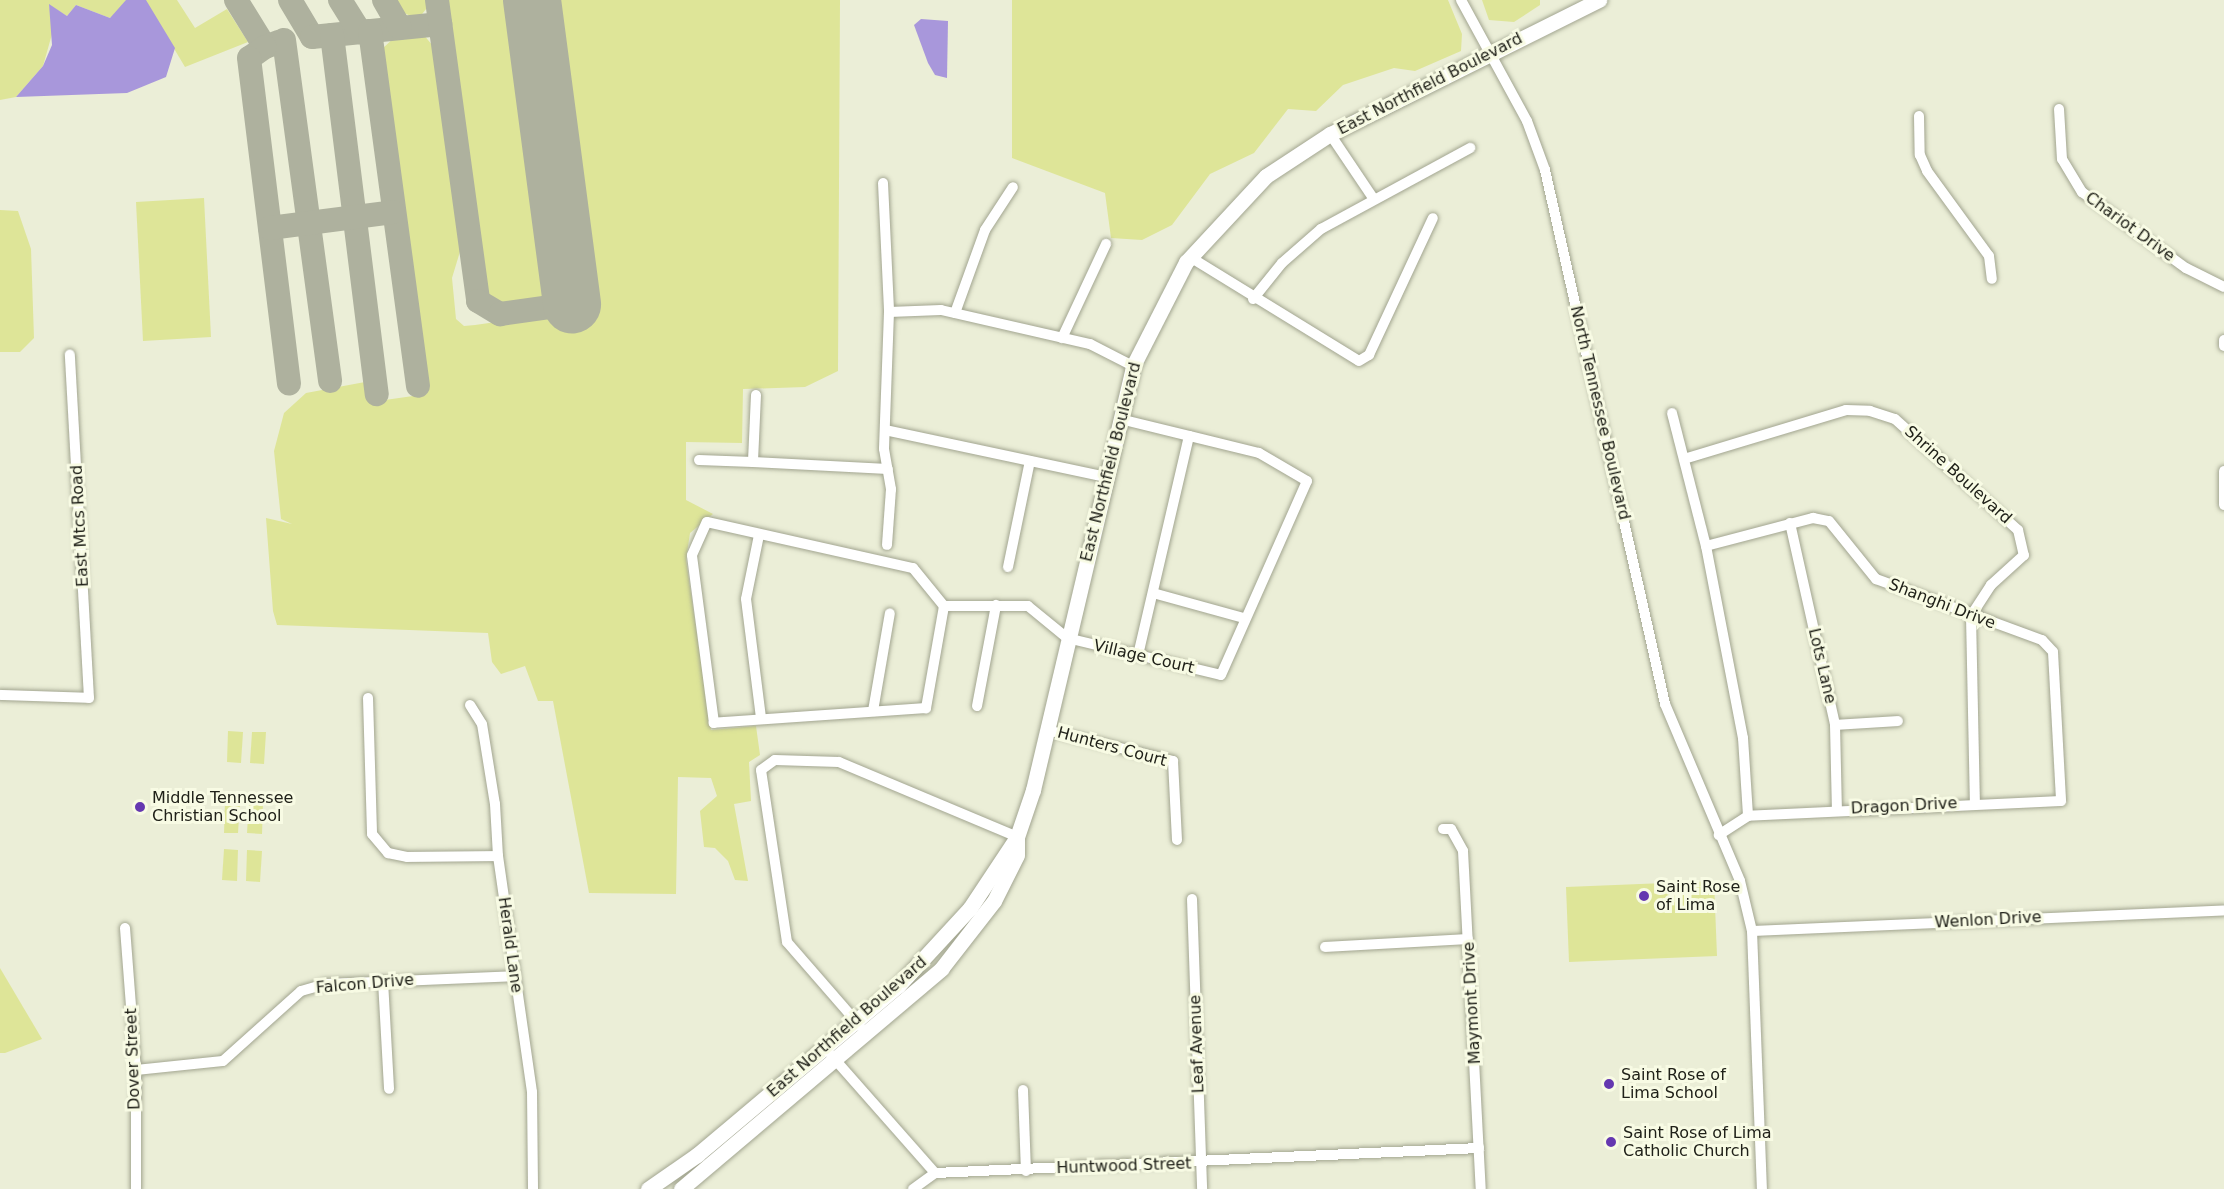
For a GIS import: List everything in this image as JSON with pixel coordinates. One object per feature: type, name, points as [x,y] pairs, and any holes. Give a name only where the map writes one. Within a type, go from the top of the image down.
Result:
[{"type":"main road","name":"East Northfield Boulevard","points":[[648,1189],[697,1155],[830,1054],[866,1032],[941,969],[969,938],[1017,855],[1017,837],[1047,730],[1133,366],[1159,307],[1190,257],[1266,176],[1330,134],[1599,0]]},
{"type":"main road","name":"East Northfield Boulevard","points":[[681,1189],[830,1054],[855,1021],[937,948],[1017,837]]},
{"type":"street","name":"North Tennessee Boulevard","points":[[1461,0],[1491,53],[1545,170],[1665,704],[1740,881],[1752,931],[1762,1189]]},
{"type":"street","name":"Chariot Drive","points":[[2059,109],[2062,159],[2082,192],[2186,268],[2224,287]]},
{"type":"street","points":[[1919,116],[1920,155],[1927,171],[1989,256],[1992,279]]},
{"type":"street","points":[[1330,134],[1373,198]]},
{"type":"street","points":[[1253,299],[1282,263],[1320,229],[1373,198],[1470,148]]},
{"type":"street","points":[[884,183],[889,312],[885,430],[888,469],[887,545]]},
{"type":"street","points":[[955,313],[985,230],[1013,187]]},
{"type":"street","points":[[1190,257],[1253,299],[1359,361],[1369,355],[1433,218]]},
{"type":"street","points":[[1062,338],[1106,244]]},
{"type":"street","points":[[889,312],[955,313],[1090,344],[1133,366]]},
{"type":"street","points":[[2224,340],[2224,346]]},
{"type":"street","name":"East Mtcs Road","points":[[0,695],[89,698],[70,355]]},
{"type":"street","points":[[753,462],[756,395]]},
{"type":"street","name":"Shrine Boulevard","points":[[1684,459],[1846,410],[1895,419],[2018,530],[2025,543],[2024,555],[1991,585],[1971,616]]},
{"type":"street","points":[[1672,413],[1706,546],[1743,738],[1748,816],[1719,835]]},
{"type":"street","points":[[1120,419],[1259,453],[1307,481],[1244,618],[1152,593]]},
{"type":"street","points":[[885,430],[1106,477]]},
{"type":"street","points":[[1138,655],[1189,436]]},
{"type":"street","points":[[699,460],[888,469]]},
{"type":"street","points":[[1008,567],[1030,461]]},
{"type":"street","points":[[2224,471],[2224,505]]},
{"type":"street","name":"Shanghi Drive","points":[[1706,546],[1790,523],[1829,521],[1876,579],[1971,616],[2042,640],[2053,652],[2061,801]]},
{"type":"street","points":[[707,522],[759,535],[913,568],[944,606],[926,708],[761,717],[714,723],[692,555],[707,522]]},
{"type":"street","name":"Lots Lane","points":[[1790,523],[1835,725],[1837,810]]},
{"type":"street","points":[[759,535],[746,599],[761,717]]},
{"type":"street","points":[[977,706],[996,605]]},
{"type":"street","points":[[944,606],[1028,606],[1067,638]]},
{"type":"street","points":[[873,711],[890,613]]},
{"type":"street","points":[[1971,616],[1975,802]]},
{"type":"street","name":"Village Court","points":[[1067,638],[1221,675],[1244,618]]},
{"type":"street","points":[[368,698],[372,834],[388,853],[407,858],[498,856]]},
{"type":"street","name":"Herald Lane","points":[[470,705],[482,724],[514,976],[532,1092],[533,1189]]},
{"type":"street","points":[[1835,725],[1898,721]]},
{"type":"street","name":"Hunters Court","points":[[1047,730],[1173,761],[1177,840]]},
{"type":"street","points":[[866,1032],[788,942],[761,770],[775,760],[839,762],[1017,837]]},
{"type":"street","name":"Dragon Drive","points":[[1748,816],[1975,802],[2061,801]]},
{"type":"street","name":"Maymont Drive","points":[[1443,830],[1451,829],[1463,851],[1481,1189]]},
{"type":"street","name":"Leaf Avenue","points":[[1192,898],[1202,1189]]},
{"type":"street","name":"Wenlon Drive","points":[[1752,931],[2224,910]]},
{"type":"street","name":"Dover Street","points":[[125,928],[136,1070],[136,1189]]},
{"type":"street","points":[[1325,947],[1468,939]]},
{"type":"street","name":"Falcon Drive","points":[[136,1070],[223,1061],[301,991],[383,981],[514,976]]},
{"type":"street","points":[[383,981],[389,1089]]},
{"type":"street","points":[[830,1054],[935,1173],[914,1189]]},
{"type":"street","points":[[1023,1090],[1026,1171]]},
{"type":"street","name":"Huntwood Street","points":[[935,1173],[1201,1163],[1479,1148]]},
{"type":"green space","points":[[0,0],[126,0],[128,4],[110,18],[76,5],[67,16],[49,5],[54,27],[43,66],[16,97],[0,100]]},
{"type":"green space","points":[[145,0],[177,0],[195,28],[227,9],[248,42],[185,67]]},
{"type":"green space","points":[[392,0],[431,0],[431,3],[418,19],[399,11]]},
{"type":"green space","points":[[444,0],[513,0],[551,287],[541,301],[506,307],[484,294]]},
{"type":"green space","points":[[553,0],[840,0],[838,371],[805,387],[743,389],[742,443],[686,442],[686,500],[713,514],[690,533],[686,560],[711,730],[756,726],[760,755],[749,762],[751,801],[734,804],[748,881],[735,880],[728,861],[715,848],[704,847],[700,811],[717,796],[711,778],[678,777],[676,894],[589,893],[553,701],[538,701],[525,666],[501,674],[492,662],[488,633],[277,625],[273,611],[266,518],[292,524],[281,519],[274,451],[284,413],[306,393],[365,382],[371,402],[427,394],[381,50],[397,35],[423,34],[438,52],[462,245],[452,278],[456,319],[464,326],[595,308]]},
{"type":"green space","points":[[1012,0],[1448,0],[1462,34],[1461,51],[1415,71],[1394,68],[1343,85],[1316,111],[1288,109],[1254,153],[1210,174],[1172,225],[1142,240],[1111,238],[1105,193],[1012,158]]},
{"type":"green space","points":[[1482,0],[1540,0],[1540,5],[1514,22],[1489,20]]},
{"type":"green space","points":[[204,198],[211,337],[143,341],[136,202]]},
{"type":"green space","points":[[0,210],[18,211],[31,249],[34,338],[20,352],[0,352]]},
{"type":"green space","points":[[228,731],[243,732],[241,763],[227,762]]},
{"type":"green space","points":[[252,732],[266,732],[264,764],[250,763]]},
{"type":"green space","points":[[225,801],[240,802],[238,833],[224,833]]},
{"type":"green space","points":[[249,802],[263,803],[262,834],[247,833]]},
{"type":"green space","points":[[224,849],[238,850],[237,881],[222,880]]},
{"type":"green space","points":[[247,850],[262,851],[260,882],[246,881]]},
{"type":"green space","points":[[1714,881],[1717,956],[1569,962],[1566,887]]},
{"type":"green space","points":[[0,968],[42,1039],[5,1053],[0,1053]]},
{"type":"shaded area","points":[[126,0],[146,0],[175,48],[166,77],[127,93],[16,97],[43,66],[52,45],[49,4],[67,16],[76,5],[110,18]]},
{"type":"shaded area","points":[[921,19],[948,21],[947,78],[935,75],[928,63],[914,25]]},
{"type":"taxiway","points":[[236,0],[265,47],[279,42]]},
{"type":"taxiway","points":[[290,0],[312,37],[440,24]]},
{"type":"taxiway","points":[[340,0],[360,32]]},
{"type":"taxiway","points":[[384,0],[400,28]]},
{"type":"taxiway","points":[[437,0],[478,301],[500,314],[572,304]]},
{"type":"taxiway","points":[[370,31],[418,386]]},
{"type":"taxiway","points":[[332,35],[377,394]]},
{"type":"taxiway","points":[[284,40],[330,381]]},
{"type":"taxiway","points":[[265,47],[249,58],[289,384]]},
{"type":"taxiway","points":[[270,228],[393,212]]},
{"type":"runway","points":[[532,0],[572,304]]},
{"type":"place","name":"Middle Tennessee Christian School","points":[[140,807]]},
{"type":"place","name":"Saint Rose of Lima","points":[[1644,896]]},
{"type":"place","name":"Saint Rose of Lima School","points":[[1609,1084]]},
{"type":"place","name":"Saint Rose of Lima Catholic Church","points":[[1611,1142]]}]
